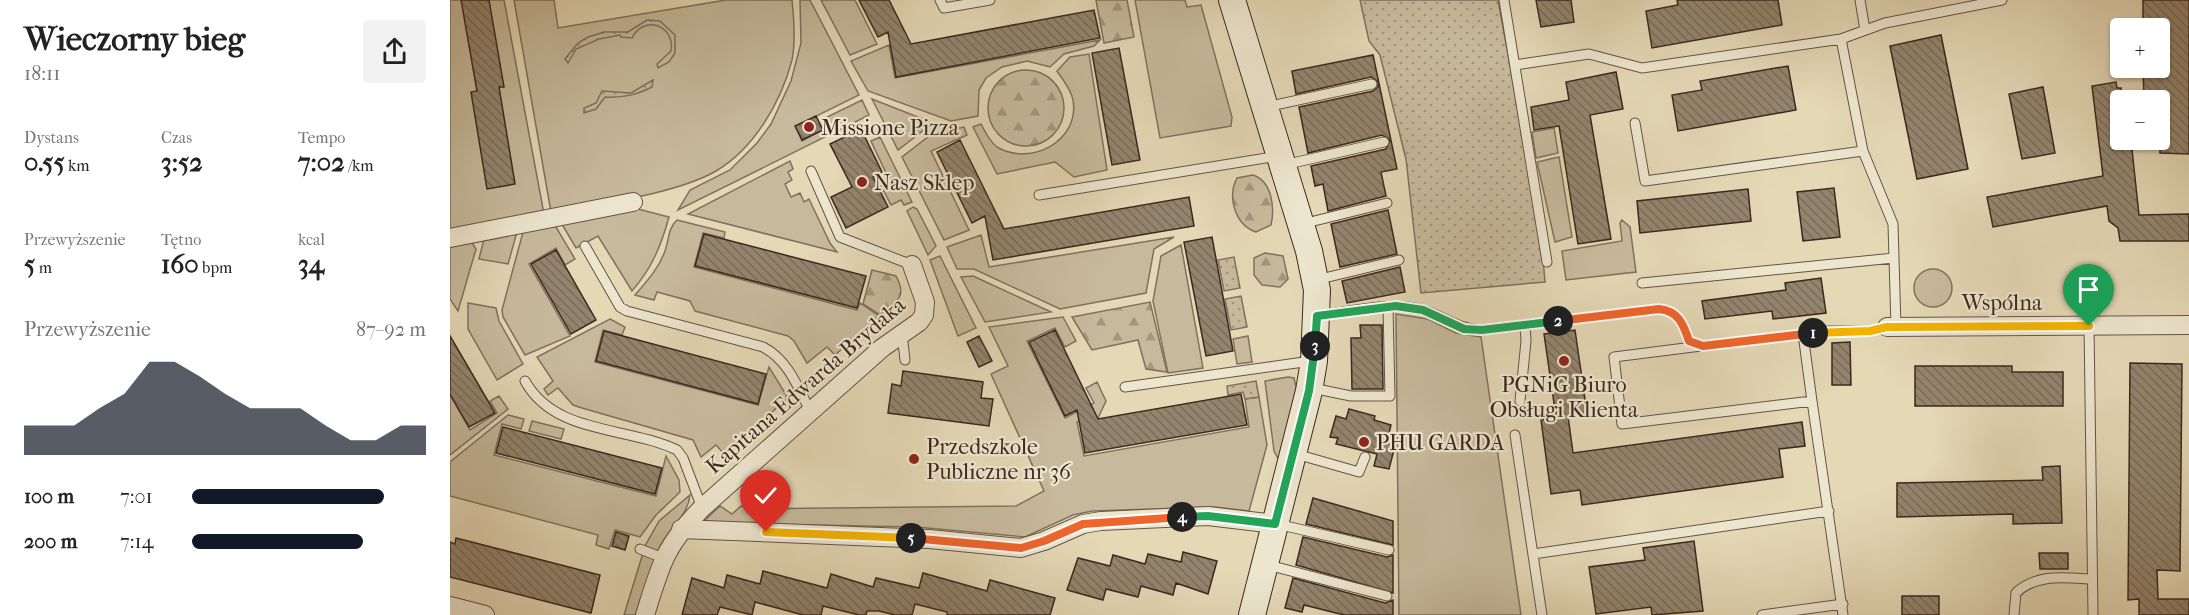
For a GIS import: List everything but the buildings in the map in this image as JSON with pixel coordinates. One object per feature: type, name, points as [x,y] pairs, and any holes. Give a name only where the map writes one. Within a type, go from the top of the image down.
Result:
[{"type":"street","points":[[1232,0],[1301,224],[1315,280],[1317,316],[1314,361],[1309,388],[1252,615]]},
{"type":"street","points":[[450,238],[633,202]]},
{"type":"street","name":"Kapitana Edwarda Brydaka","points":[[645,615],[663,558],[681,529],[882,348],[919,322],[924,315],[925,302],[912,265]]},
{"type":"street","name":"Wspólna","points":[[1892,327],[2189,325]]},
{"type":"street","points":[[681,529],[929,539],[1021,548],[1083,524],[1101,521],[1208,516],[1275,524]]},
{"type":"street","points":[[450,606],[485,615]]},
{"type":"lane","points":[[940,0],[944,8],[990,0]]},
{"type":"lane","points":[[1504,0],[1547,262]]},
{"type":"lane","points":[[1860,0],[1865,30]]},
{"type":"lane","points":[[1515,65],[1589,54],[1642,68],[1841,39],[1885,23],[2002,0]]},
{"type":"lane","points":[[1812,401],[1623,424],[1614,357],[1803,334],[1870,331],[1892,327],[1893,224],[1863,151],[1841,39]]},
{"type":"lane","points":[[1265,107],[1372,84]]},
{"type":"lane","points":[[1635,123],[1645,181],[1863,151]]},
{"type":"lane","points":[[1039,195],[1282,160],[1384,142]]},
{"type":"lane","points":[[811,171],[840,237],[912,265]]},
{"type":"lane","points":[[1301,224],[1387,203]]},
{"type":"lane","points":[[585,246],[620,307],[627,311],[769,350],[785,364],[810,411]]},
{"type":"lane","points":[[1642,283],[1894,258]]},
{"type":"lane","points":[[1315,280],[1399,260]]},
{"type":"lane","points":[[1317,316],[1388,307],[1423,310],[1464,329],[1482,330],[1659,309],[1671,310],[1683,322],[1689,341],[1703,346]]},
{"type":"lane","points":[[1309,388],[1351,396],[1390,396],[1388,307]]},
{"type":"lane","points":[[1520,401],[1526,341],[1525,325]]},
{"type":"lane","points":[[2089,326],[2093,615]]},
{"type":"lane","points":[[902,334],[905,360]]},
{"type":"lane","points":[[1803,334],[1843,615]]},
{"type":"lane","points":[[1125,387],[1314,361]]},
{"type":"lane","points":[[525,381],[534,396],[563,418],[677,450],[683,458],[702,508]]},
{"type":"lane","points":[[1515,435],[1542,615]]},
{"type":"lane","points":[[1293,454],[1359,472],[1365,457]]},
{"type":"lane","points":[[1533,554],[1829,511]]},
{"type":"lane","points":[[1275,524],[1389,550]]},
{"type":"lane","points":[[640,549],[663,558]]},
{"type":"lane","points":[[1265,565],[1387,596]]},
{"type":"lane","points":[[2014,615],[2016,593],[2024,585],[2048,578],[2092,579]]},
{"type":"lane","points":[[1762,615],[1842,604]]},
{"type":"green space","points":[[450,0],[504,0],[544,214],[450,232]]},
{"type":"green space","points":[[514,0],[554,0],[558,28],[726,0],[792,0],[794,38],[792,60],[781,92],[764,123],[730,162],[716,171],[658,192],[551,212]]},
{"type":"green space","points":[[800,0],[810,0],[859,95],[796,126],[802,141],[822,130],[825,137],[678,210],[690,190],[730,170],[757,143],[771,124],[791,81],[801,43]]},
{"type":"green space","points":[[821,0],[855,0],[877,44],[850,55]]},
{"type":"green space","points":[[1096,0],[1127,0],[1134,37],[1104,43]]},
{"type":"green space","points":[[1135,0],[1185,0],[1187,7],[1201,5],[1232,117],[1231,126],[1160,138]]},
{"type":"green space","points":[[1360,0],[1498,0],[1541,235],[1545,282],[1421,293],[1406,159],[1380,55],[1369,41]]},
{"type":"green space","points":[[647,20],[660,21],[675,35],[675,53],[669,62],[658,68],[657,64],[671,51],[671,42],[663,29],[650,25],[637,31],[632,38],[620,35],[599,39],[576,49],[568,63],[565,59],[578,43],[588,37],[604,32],[628,32]]},
{"type":"green space","points":[[1100,40],[1094,46],[1064,54],[1050,67],[1027,61],[1002,67],[986,78],[979,90],[978,116],[951,121],[868,91],[851,61],[889,45],[895,78]]},
{"type":"green space","points":[[1089,54],[1107,170],[1074,177],[1055,162],[997,174],[973,127],[981,124],[994,145],[1010,152],[1024,154],[1038,152],[1050,146],[1061,138],[1069,127],[1073,115],[1072,96],[1057,71],[1070,57]]},
{"type":"green space","points":[[1026,70],[1041,73],[1053,81],[1061,93],[1064,108],[1061,123],[1053,135],[1041,143],[1026,146],[1011,143],[999,135],[991,123],[988,108],[991,93],[999,81],[1011,73]]},
{"type":"green space","points":[[653,80],[652,87],[629,95],[605,97],[596,109],[584,113],[584,108],[596,103],[602,91],[631,93]]},
{"type":"green space","points":[[872,99],[933,123],[898,150]]},
{"type":"green space","points":[[862,100],[869,115],[830,135],[823,119]]},
{"type":"green space","points":[[964,127],[967,135],[931,151],[969,230],[944,240],[902,157],[933,133]]},
{"type":"green space","points":[[1554,128],[1558,153],[1536,158],[1532,132]]},
{"type":"green space","points":[[880,137],[912,202],[904,205],[901,200],[891,205],[877,178],[886,173],[871,141]]},
{"type":"green space","points":[[1559,157],[1572,237],[1555,242],[1537,162]]},
{"type":"green space","points":[[790,161],[793,169],[788,172],[792,180],[785,184],[791,197],[800,193],[804,202],[809,199],[830,243],[837,252],[688,214]]},
{"type":"green space","points":[[1253,175],[1259,178],[1268,189],[1273,211],[1271,225],[1256,232],[1238,217],[1233,202],[1234,185],[1237,178]]},
{"type":"green space","points":[[913,207],[917,209],[936,246],[928,255],[907,211]]},
{"type":"green space","points":[[634,208],[669,217],[655,256],[632,291],[598,236],[576,248],[563,226],[564,221]]},
{"type":"green space","points":[[677,220],[725,232],[724,238],[703,233],[694,267],[857,310],[860,303],[879,316],[835,355],[827,347],[807,363],[794,341],[788,336],[695,311],[690,301],[657,292],[654,300],[635,295],[659,263],[665,251],[670,230]]},
{"type":"green space","points":[[1622,220],[1630,227],[1636,272],[1566,280],[1562,251],[1622,241],[1620,223]]},
{"type":"green space","points":[[551,224],[556,227],[575,259],[565,265],[556,248],[529,264],[570,336],[525,355],[503,317],[502,310],[523,232]]},
{"type":"green space","points":[[517,232],[508,264],[479,259],[484,239]]},
{"type":"green space","points":[[981,235],[989,267],[1174,237],[1154,249],[1146,293],[1060,309],[974,269],[957,269],[947,247]]},
{"type":"green space","points":[[471,241],[476,249],[458,311],[450,299],[450,245]]},
{"type":"green space","points":[[1181,245],[1203,368],[1168,373],[1153,301],[1161,256]]},
{"type":"green space","points":[[1265,253],[1283,256],[1288,279],[1280,287],[1262,285],[1254,275],[1254,258]]},
{"type":"green space","points":[[940,256],[976,328],[958,336],[930,260]]},
{"type":"green space","points":[[1234,257],[1240,288],[1224,291],[1218,260]]},
{"type":"green space","points":[[1933,269],[1946,275],[1952,288],[1946,301],[1933,307],[1920,301],[1914,288],[1920,275]]},
{"type":"green space","points":[[872,270],[896,276],[901,289],[895,302],[880,315],[863,304]]},
{"type":"green space","points":[[973,276],[1051,312],[985,322],[961,277]]},
{"type":"green space","points":[[1241,296],[1247,327],[1231,330],[1225,299]]},
{"type":"green space","points":[[1150,302],[1167,372],[1146,369],[1138,340],[1092,350],[1072,317]]},
{"type":"green space","points":[[468,303],[496,308],[499,321],[523,364],[497,380],[468,329]]},
{"type":"green space","points":[[1396,314],[1428,319],[1456,333],[1481,337],[1521,615],[1399,615]]},
{"type":"green space","points":[[1063,317],[1076,341],[1065,347],[1055,328],[1027,341],[1065,418],[1094,403],[1086,388],[1097,382],[1106,401],[1098,418],[1077,422],[1084,456],[1249,427],[1245,399],[1259,397],[1267,445],[1249,511],[1215,507],[1092,511],[1073,515],[1025,537],[916,527],[706,523],[704,521],[720,506],[732,514],[741,506],[750,509],[1016,506],[1044,491],[991,374],[1008,366],[989,327]]},
{"type":"green space","points":[[610,319],[625,327],[622,335],[603,330],[595,362],[758,405],[769,367],[788,398],[724,454],[716,445],[701,457],[693,440],[573,405],[558,388],[548,395],[544,389],[553,381],[537,357]]},
{"type":"green space","points":[[1248,336],[1252,362],[1237,364],[1233,339]]},
{"type":"green space","points":[[1294,378],[1297,391],[1280,462],[1274,451],[1265,381]]},
{"type":"green space","points":[[1256,381],[1259,397],[1245,399],[1243,392],[1228,395],[1227,386]]},
{"type":"green space","points":[[450,395],[470,430],[497,413],[490,401],[499,396],[508,409],[450,455]]},
{"type":"green space","points":[[508,415],[524,419],[521,429],[502,424],[494,455],[656,496],[666,456],[679,480],[680,492],[656,515],[640,537],[615,530],[609,549],[596,545],[598,535],[450,496],[450,462]]},
{"type":"green space","points":[[532,421],[564,429],[561,439],[529,431]]},
{"type":"green space","points":[[690,495],[685,510],[659,549],[656,551],[645,546],[659,521]]},
{"type":"green space","points":[[643,553],[655,559],[638,615],[624,615]]},
{"type":"place","name":"Missione Pizza","points":[[809,127]]},
{"type":"place","name":"Nasz Sklep","points":[[862,182]]},
{"type":"place","name":"PGNiG Biuro Obsługi Klienta","points":[[1564,361]]},
{"type":"place","name":"PHU GARDA","points":[[1364,442]]},
{"type":"place","name":"Przedszkole Publiczne nr 36","points":[[914,459]]},
{"type":"route","points":[[766,532],[929,539],[1021,548],[1083,524],[1101,521],[1208,516],[1275,524],[1309,391],[1317,316],[1396,306],[1423,310],[1464,329],[1482,330],[1659,309],[1671,310],[1683,322],[1689,341],[1703,346],[1830,331],[1870,331],[1887,327],[2089,326]]}]
